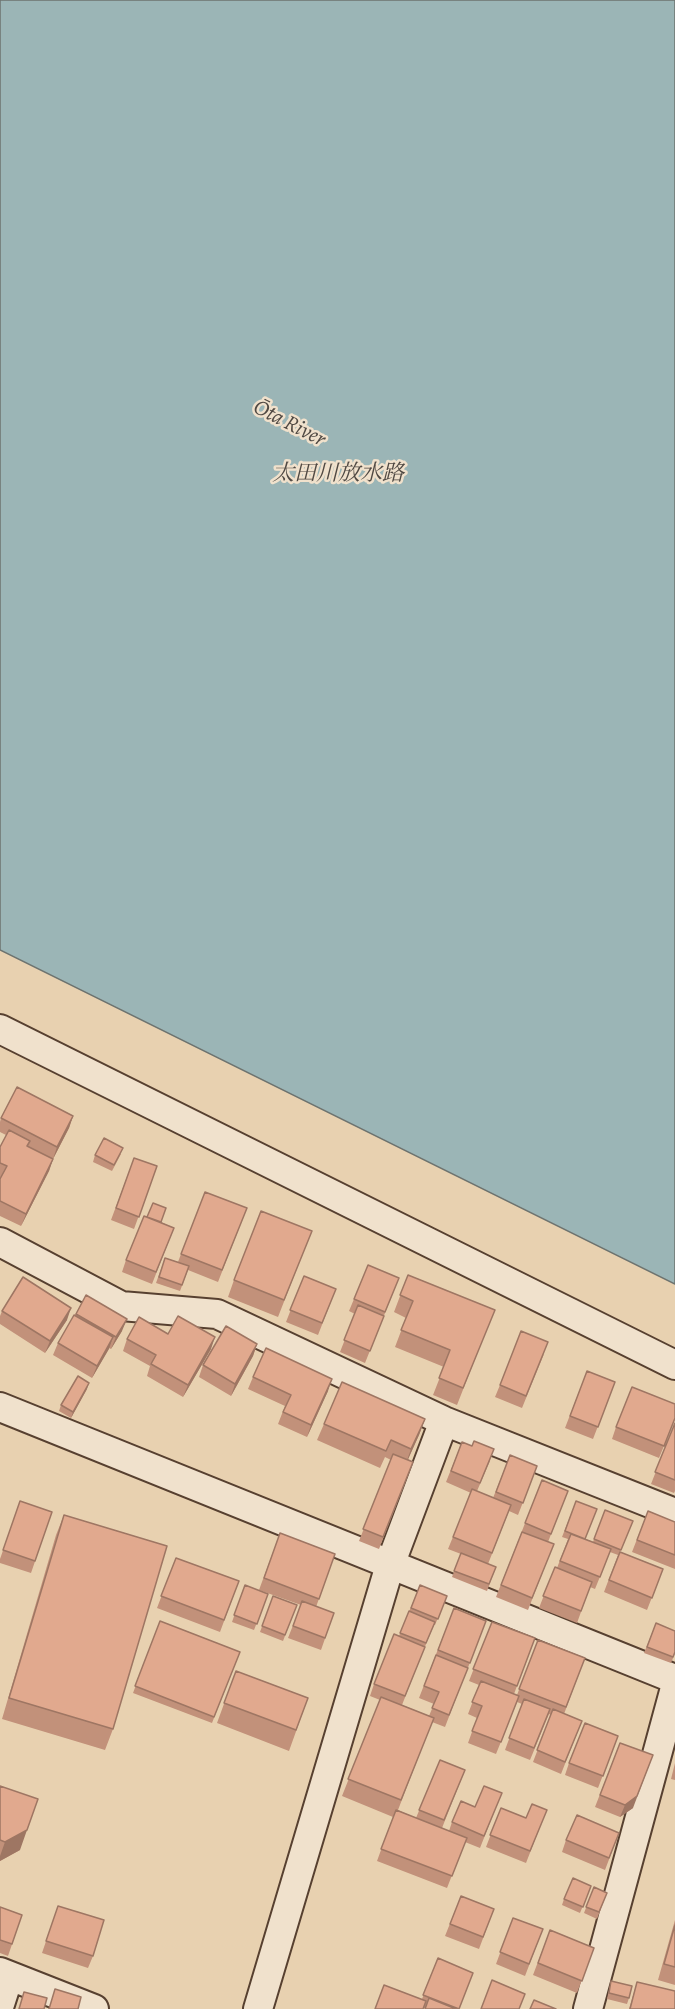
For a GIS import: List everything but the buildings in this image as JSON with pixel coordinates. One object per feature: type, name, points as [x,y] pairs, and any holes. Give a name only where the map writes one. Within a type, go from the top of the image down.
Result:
[{"type":"street","points":[[0,1029],[675,1365]]},
{"type":"street","points":[[0,1242],[121,1306],[217,1314],[444,1421],[675,1513]]},
{"type":"street","points":[[0,1407],[675,1679]]},
{"type":"street","points":[[258,2009],[390,1565],[444,1421]]},
{"type":"street","points":[[588,2009],[675,1688]]},
{"type":"street","points":[[0,2004],[4,1974],[94,2009]]},
{"type":"water","name":"太田川放水路","points":[[0,0],[675,0],[675,1284],[0,950]]},
{"type":"water label","name":"Ōta River","points":[[289,424]]}]
